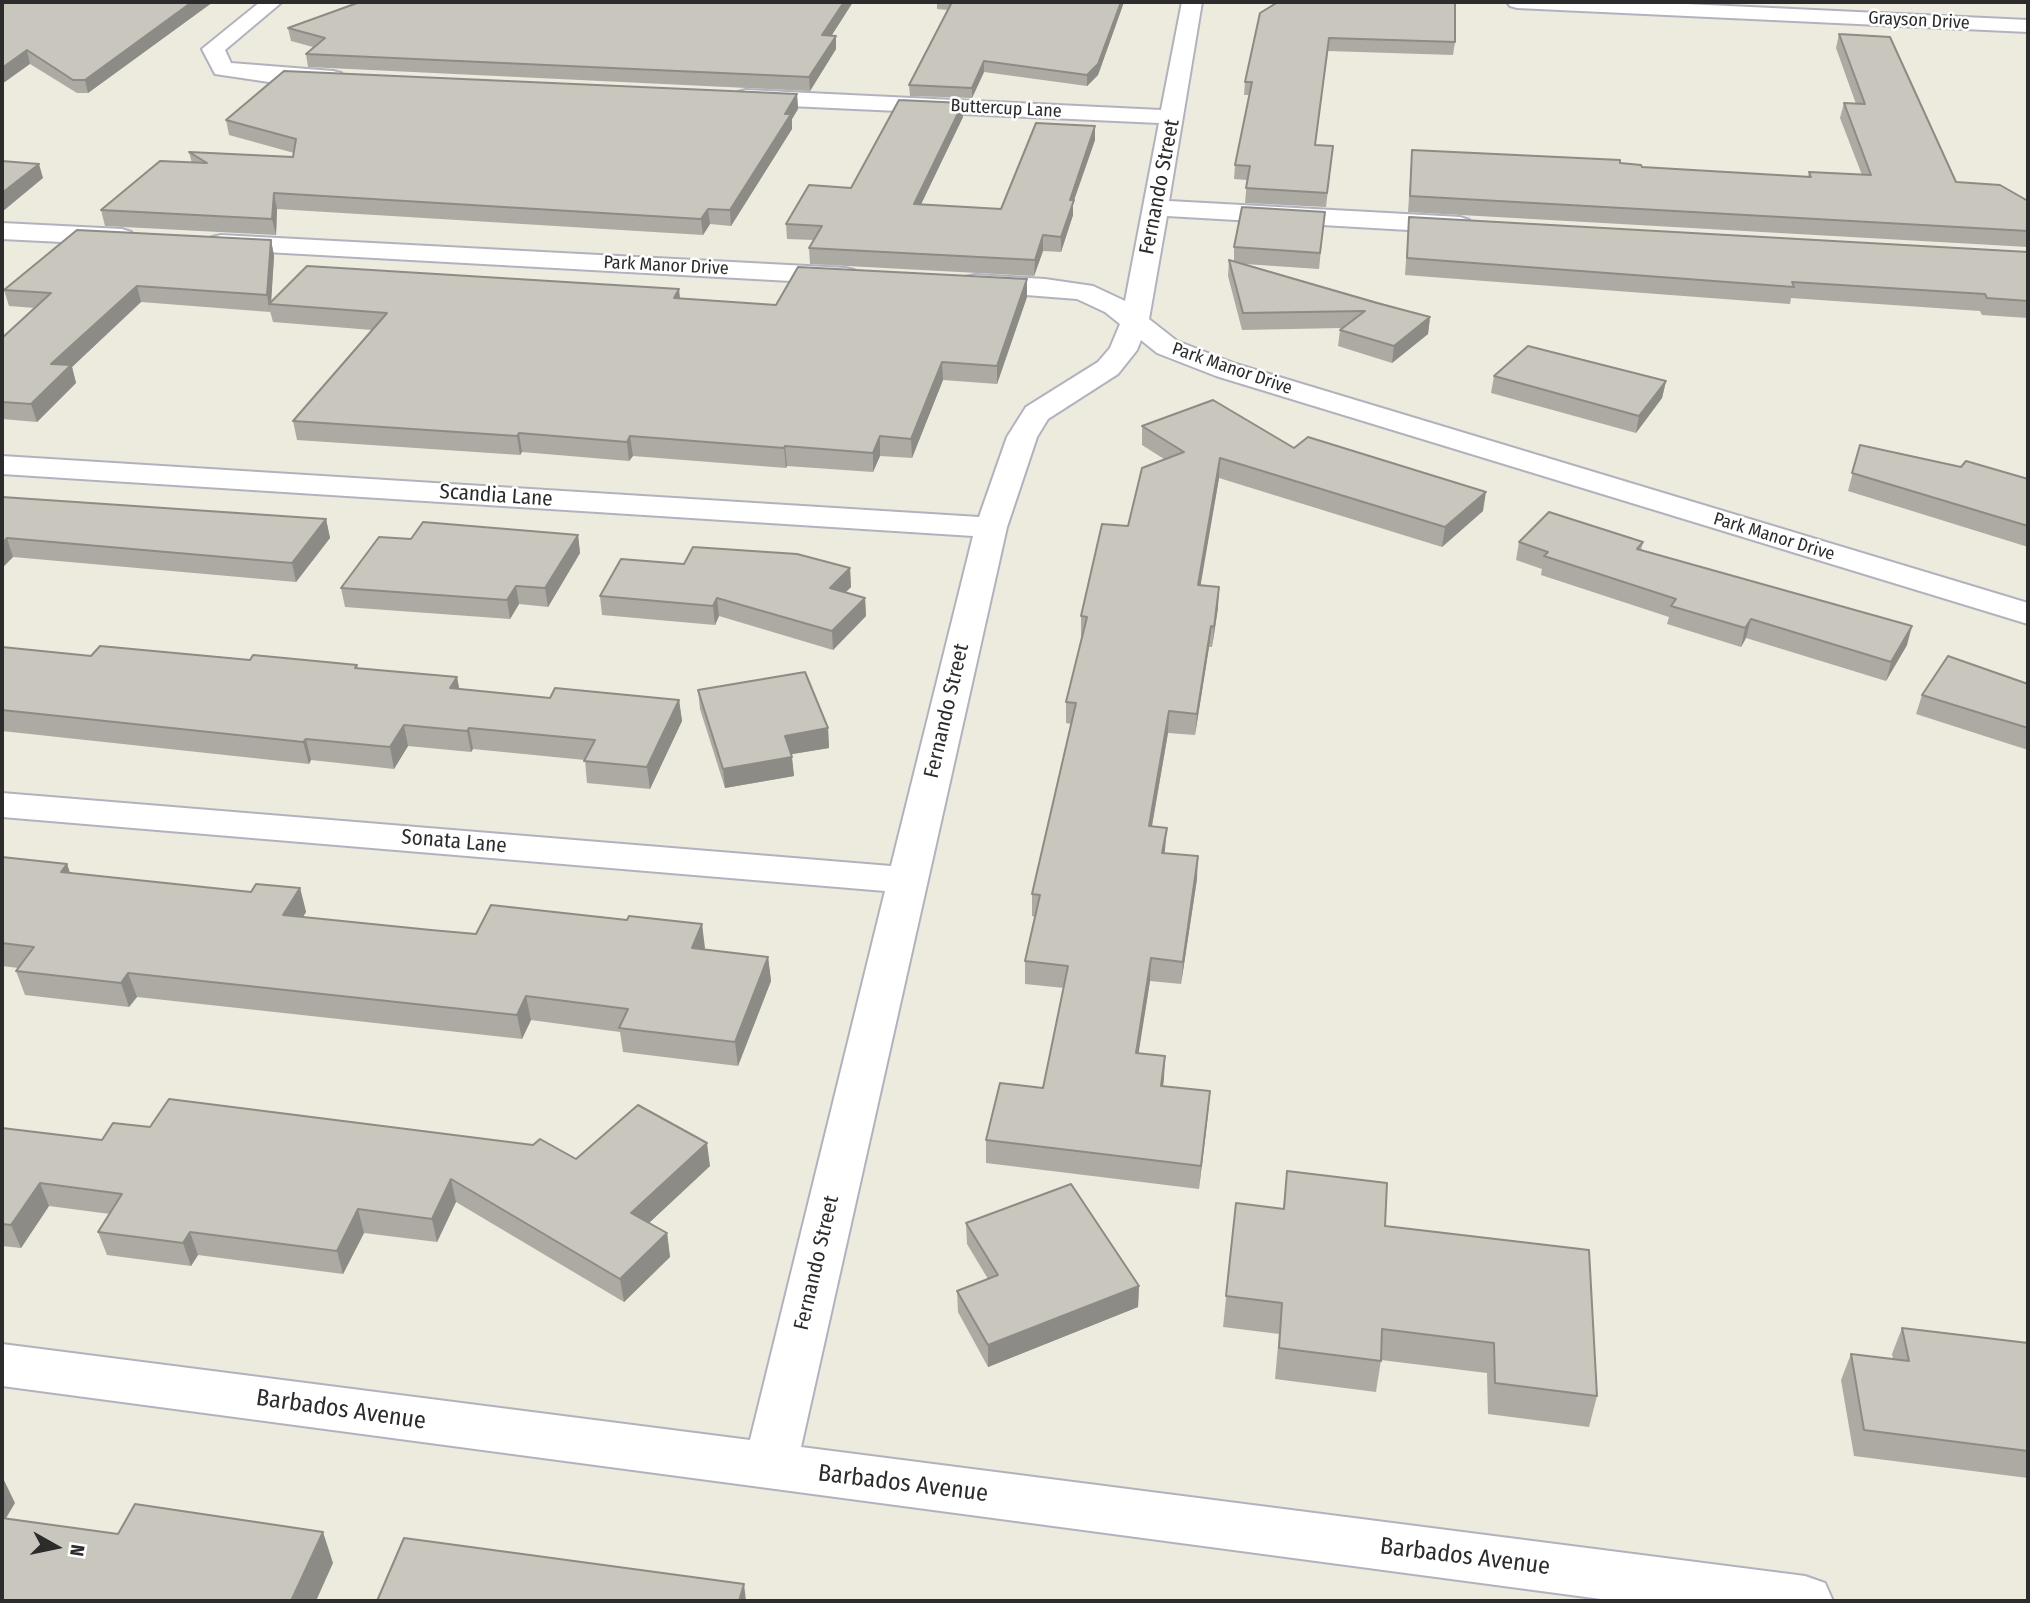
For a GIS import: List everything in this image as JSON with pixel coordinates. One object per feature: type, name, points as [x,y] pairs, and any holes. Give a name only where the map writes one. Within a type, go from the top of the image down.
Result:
[{"type":"street","points":[[272,2],[213,49],[223,69],[269,75],[352,79]]},
{"type":"street","name":"Fernando Street","points":[[770,1466],[991,527],[1022,437],[1037,413],[1108,368],[1123,350],[1135,323],[1192,2]]},
{"type":"street","name":"Grayson Drive","points":[[1517,2],[2028,26]]},
{"type":"street","name":"Buttercup Lane","points":[[727,96],[1173,117]]},
{"type":"street","points":[[1155,208],[1488,227]]},
{"type":"street","points":[[2,231],[141,238]]},
{"type":"street","name":"Park Manor Drive","points":[[197,241],[864,277]]},
{"type":"street","name":"Park Manor Drive","points":[[948,281],[1045,286],[1083,292],[1115,306],[1167,347],[1226,370],[2028,614]]},
{"type":"street","name":"Scandia Lane","points":[[2,465],[991,527]]},
{"type":"street","name":"Sonata Lane","points":[[2,804],[906,880]]},
{"type":"street","name":"Barbados Avenue","points":[[2,1365],[1805,1601]]},
{"type":"building","points":[[2,2],[192,2],[85,80],[73,80],[27,50],[2,68]]},
{"type":"building","points":[[360,2],[844,2],[822,35],[836,36],[809,77],[306,54],[325,38],[288,28]]},
{"type":"building","points":[[952,2],[1121,2],[1098,64],[1087,75],[984,61],[972,88],[909,85]]},
{"type":"building","points":[[1278,2],[1455,2],[1455,42],[1329,38],[1315,145],[1333,146],[1327,193],[1246,188],[1250,166],[1235,165],[1252,82],[1245,82],[1260,13]]},
{"type":"building","points":[[1839,34],[1890,37],[1956,182],[2000,185],[2028,201],[2028,231],[1410,196],[1412,150],[1620,160],[1620,163],[1642,167],[1811,177],[1809,172],[1871,175],[1844,103],[1865,104]]},
{"type":"building","points":[[284,71],[797,94],[785,114],[791,114],[730,210],[708,209],[701,219],[274,193],[272,219],[101,210],[160,161],[207,163],[189,152],[293,157],[296,139],[226,120]]},
{"type":"building","points":[[899,100],[963,103],[914,204],[1001,209],[1036,123],[1095,126],[1070,200],[1074,200],[1061,237],[1043,235],[1035,260],[809,248],[822,226],[786,224],[809,185],[851,188]]},
{"type":"building","points":[[2,161],[39,164],[2,193]]},
{"type":"building","points":[[1242,207],[1325,212],[1320,253],[1234,247]]},
{"type":"building","points":[[1409,217],[2028,252],[2028,301],[1987,298],[1985,294],[1792,282],[1794,287],[1407,258]]},
{"type":"building","points":[[77,230],[271,240],[267,295],[137,286],[51,364],[71,365],[31,404],[2,402],[2,338],[51,293],[4,290]]},
{"type":"building","points":[[1229,260],[1430,317],[1394,346],[1340,330],[1365,311],[1243,313]]},
{"type":"building","points":[[307,266],[679,289],[674,298],[776,305],[798,267],[1027,279],[997,366],[942,362],[911,439],[880,436],[873,453],[630,436],[627,442],[519,433],[517,436],[293,421],[387,313],[269,304]]},
{"type":"building","points":[[1528,346],[1666,381],[1639,416],[1494,376]]},
{"type":"building","points":[[1213,400],[1294,448],[1308,437],[1486,492],[1445,527],[1220,458],[1198,585],[1219,587],[1214,627],[1211,626],[1197,714],[1169,711],[1149,826],[1167,828],[1162,853],[1198,856],[1183,962],[1151,958],[1136,1053],[1165,1056],[1161,1086],[1210,1091],[1201,1166],[986,1140],[1000,1083],[1043,1088],[1068,966],[1025,961],[1040,895],[1032,894],[1076,703],[1066,702],[1087,617],[1081,616],[1102,524],[1128,526],[1142,468],[1184,452],[1142,426]]},
{"type":"building","points":[[1860,445],[1961,467],[1966,461],[2028,479],[2028,526],[1852,473]]},
{"type":"building","points":[[2,497],[326,519],[292,563],[7,538],[2,544]]},
{"type":"building","points":[[1549,512],[1643,542],[1637,549],[1912,626],[1891,662],[1751,619],[1745,628],[1671,606],[1676,599],[1544,556],[1548,552],[1519,542]]},
{"type":"building","points":[[423,522],[578,535],[545,588],[516,586],[507,600],[341,588],[379,537],[411,539]]},
{"type":"building","points":[[693,547],[797,554],[850,568],[830,588],[865,598],[832,631],[717,598],[713,606],[600,596],[621,559],[684,564]]},
{"type":"building","points":[[100,646],[250,660],[253,655],[357,665],[355,668],[457,677],[450,688],[550,698],[555,688],[679,700],[647,767],[584,761],[595,740],[469,728],[467,731],[404,725],[390,747],[306,739],[303,742],[2,710],[2,647],[91,656]]},
{"type":"building","points":[[1948,656],[2028,684],[2028,728],[1922,695]]},
{"type":"building","points":[[805,672],[828,728],[785,736],[792,757],[723,769],[698,690]]},
{"type":"building","points":[[2,857],[67,864],[61,872],[251,892],[256,884],[300,888],[283,915],[431,930],[476,934],[491,905],[627,920],[629,916],[702,924],[692,948],[768,957],[735,1042],[619,1028],[628,1009],[526,996],[517,1015],[128,973],[121,983],[16,971],[34,947],[2,943]]},
{"type":"building","points":[[169,1099],[533,1145],[540,1139],[576,1159],[638,1105],[707,1143],[631,1213],[667,1233],[620,1279],[451,1179],[432,1219],[358,1209],[337,1251],[190,1232],[183,1243],[98,1232],[122,1194],[40,1183],[11,1225],[2,1224],[2,1128],[102,1140],[113,1123],[150,1127]]},
{"type":"building","points":[[1287,1171],[1387,1183],[1385,1226],[1589,1250],[1597,1396],[1495,1383],[1494,1343],[1382,1329],[1381,1361],[1279,1348],[1282,1303],[1226,1296],[1236,1203],[1284,1209]]},
{"type":"building","points":[[1071,1184],[1139,1286],[988,1345],[957,1291],[998,1275],[966,1223]]},
{"type":"building","points":[[1902,1328],[2028,1343],[2028,1451],[1864,1430],[1851,1354],[1909,1361]]},
{"type":"building","points":[[135,1504],[323,1532],[291,1601],[2,1601],[2,1518],[118,1534]]},
{"type":"building","points":[[404,1538],[744,1584],[739,1601],[377,1601]]}]
